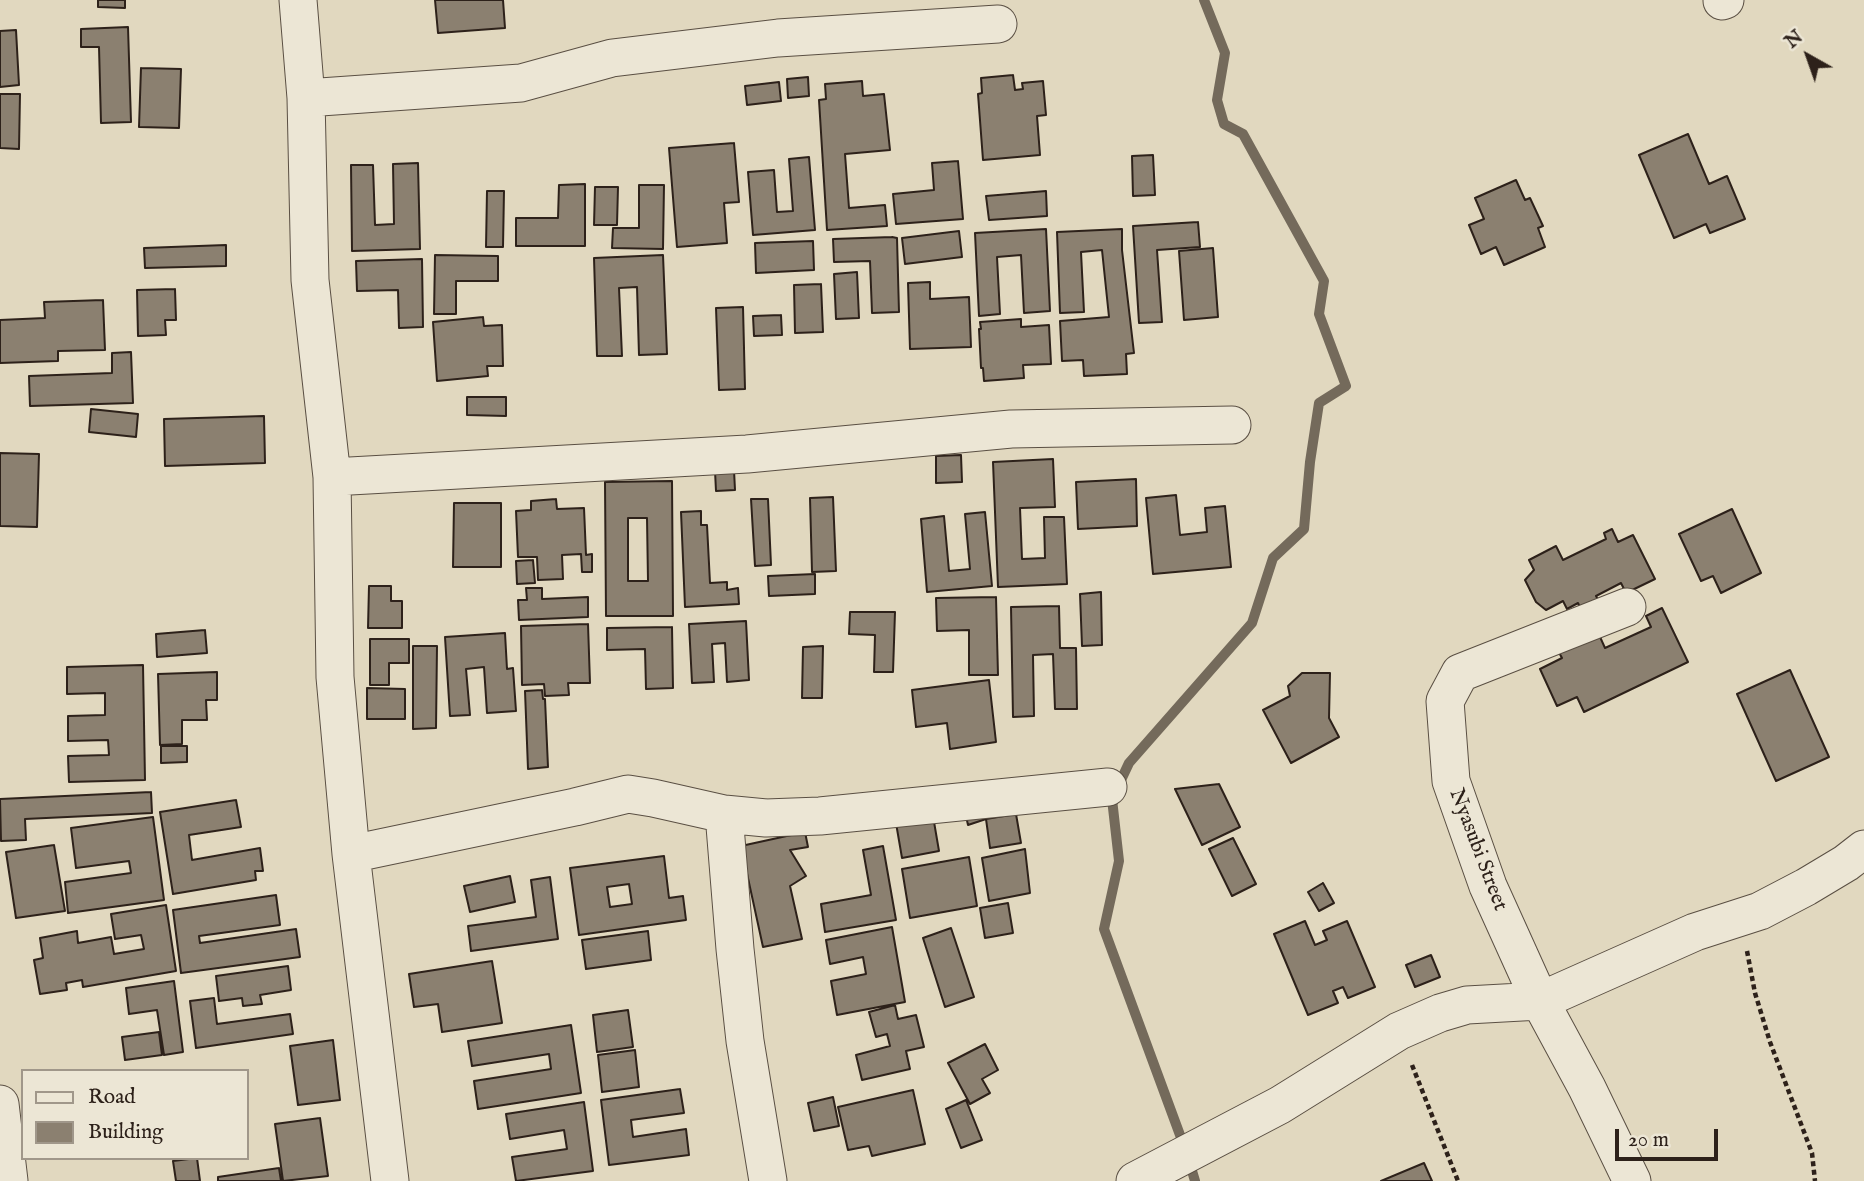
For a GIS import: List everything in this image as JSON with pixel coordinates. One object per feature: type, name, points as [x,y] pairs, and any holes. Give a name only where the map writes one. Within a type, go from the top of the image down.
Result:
[{"type":"street","points":[[298,0],[306,99],[310,280],[332,477],[335,677],[351,853],[390,1181]]},
{"type":"street","points":[[306,99],[521,83],[612,58],[778,37],[998,24]]},
{"type":"street","points":[[332,477],[747,454],[1011,429],[1232,425]]},
{"type":"street","name":"Nyasubi Street","points":[[1627,607],[1460,673],[1444,701],[1451,782],[1488,886],[1540,1000],[1632,1181]]},
{"type":"street","points":[[351,853],[628,794],[724,814],[766,818],[820,816],[1108,787]]},
{"type":"street","points":[[724,814],[746,1041],[768,1181]]},
{"type":"street","points":[[1135,1181],[1280,1105],[1399,1031],[1440,1013],[1467,1005],[1540,1000],[1695,932],[1760,911],[1806,887],[1864,849]]},
{"type":"street","points":[[0,1104],[9,1181]]},
{"type":"path","points":[[1740,918],[1755,993],[1770,1042],[1812,1153],[1815,1181]]},
{"type":"path","points":[[1399,1031],[1458,1181]]},
{"type":"building","points":[[98,0],[125,0],[125,8],[98,7]]},
{"type":"building","points":[[435,0],[503,0],[505,28],[438,33]]},
{"type":"building","points":[[128,27],[131,122],[101,123],[99,47],[81,47],[81,29]]},
{"type":"building","points":[[16,30],[19,85],[0,87],[0,31]]},
{"type":"building","points":[[141,68],[181,69],[179,128],[139,127]]},
{"type":"building","points":[[1013,75],[1015,90],[1023,89],[1022,83],[1043,81],[1046,115],[1037,116],[1040,155],[983,160],[978,94],[982,93],[981,78]]},
{"type":"building","points":[[808,77],[809,96],[788,98],[787,79]]},
{"type":"building","points":[[862,81],[863,96],[884,94],[890,150],[845,154],[849,208],[885,205],[887,226],[827,230],[819,100],[826,99],[825,84]]},
{"type":"building","points":[[779,82],[781,101],[747,105],[745,86]]},
{"type":"building","points":[[0,94],[20,94],[19,149],[0,148]]},
{"type":"building","points":[[1688,134],[1709,184],[1727,176],[1745,219],[1710,233],[1706,224],[1674,238],[1639,155]]},
{"type":"building","points":[[734,143],[739,202],[724,203],[727,243],[677,247],[669,148]]},
{"type":"building","points":[[1153,155],[1155,195],[1133,196],[1132,156]]},
{"type":"building","points":[[809,157],[815,230],[753,235],[748,172],[774,170],[777,212],[793,211],[789,159]]},
{"type":"building","points":[[958,161],[963,219],[896,224],[893,194],[934,190],[932,163]]},
{"type":"building","points":[[418,163],[420,249],[352,251],[351,165],[373,165],[375,225],[394,224],[393,164]]},
{"type":"building","points":[[1516,180],[1525,200],[1530,198],[1543,226],[1538,228],[1545,247],[1504,265],[1496,247],[1481,254],[1469,225],[1484,219],[1475,198]]},
{"type":"building","points":[[585,184],[585,246],[516,246],[516,218],[558,218],[559,185]]},
{"type":"building","points":[[639,185],[664,185],[663,249],[612,248],[613,228],[639,228]]},
{"type":"building","points":[[595,187],[618,187],[617,225],[594,225]]},
{"type":"building","points":[[487,191],[504,191],[503,247],[486,247]]},
{"type":"building","points":[[1046,191],[1047,216],[989,220],[986,196]]},
{"type":"building","points":[[1198,222],[1200,247],[1157,250],[1162,322],[1139,323],[1133,226]]},
{"type":"building","points":[[1046,229],[1050,311],[1024,313],[1021,255],[997,257],[1000,314],[979,316],[975,233]]},
{"type":"building","points":[[1122,229],[1134,353],[1126,354],[1127,374],[1084,376],[1083,360],[1062,361],[1060,321],[1109,317],[1102,250],[1081,252],[1084,312],[1060,313],[1057,232]]},
{"type":"building","points":[[959,231],[962,257],[905,264],[902,238]]},
{"type":"building","points":[[897,238],[899,312],[872,313],[870,261],[834,262],[833,239]]},
{"type":"building","points":[[813,241],[814,270],[756,273],[755,243]]},
{"type":"building","points":[[226,245],[226,266],[145,268],[144,248]]},
{"type":"building","points":[[1213,248],[1218,317],[1184,320],[1179,251]]},
{"type":"building","points":[[435,255],[498,256],[498,281],[456,281],[456,314],[434,314]]},
{"type":"building","points":[[663,255],[667,354],[639,355],[637,287],[619,288],[622,356],[597,356],[594,258]]},
{"type":"building","points":[[422,259],[423,327],[399,328],[398,290],[357,291],[356,261]]},
{"type":"building","points":[[857,272],[859,318],[836,319],[834,274]]},
{"type":"building","points":[[930,282],[930,299],[969,297],[971,347],[910,349],[908,283]]},
{"type":"building","points":[[821,284],[823,332],[795,333],[794,285]]},
{"type":"building","points":[[175,289],[176,320],[165,320],[166,335],[138,336],[137,290]]},
{"type":"building","points":[[103,300],[105,350],[58,351],[58,361],[0,363],[0,320],[45,318],[44,302]]},
{"type":"building","points":[[743,307],[745,389],[719,390],[716,308]]},
{"type":"building","points":[[781,315],[782,335],[754,336],[753,316]]},
{"type":"building","points":[[483,317],[484,326],[502,325],[503,366],[487,366],[488,376],[437,381],[433,322]]},
{"type":"building","points":[[1021,319],[1021,327],[1049,325],[1051,364],[1023,365],[1024,378],[984,381],[981,368],[980,322]]},
{"type":"building","points":[[131,352],[133,403],[30,406],[29,376],[112,373],[112,353]]},
{"type":"building","points":[[467,397],[506,397],[506,416],[467,415]]},
{"type":"building","points":[[91,409],[138,414],[136,437],[89,432]]},
{"type":"building","points":[[264,416],[265,463],[165,466],[164,419]]},
{"type":"building","points":[[0,453],[39,454],[37,527],[0,526]]},
{"type":"building","points":[[961,455],[962,482],[936,483],[936,456]]},
{"type":"building","points":[[1053,459],[1055,507],[1020,508],[1022,559],[1045,558],[1044,517],[1064,517],[1067,584],[998,587],[993,462]]},
{"type":"building","points":[[734,470],[735,490],[716,491],[715,471]]},
{"type":"building","points":[[1136,479],[1137,526],[1078,529],[1076,482]]},
{"type":"building","points":[[672,481],[673,616],[606,616],[605,482]],"holes":[[[628,518],[647,518],[648,581],[628,581]]]},
{"type":"building","points":[[1176,495],[1180,535],[1207,532],[1205,508],[1225,506],[1231,567],[1153,574],[1146,498]]},
{"type":"building","points":[[833,497],[836,571],[812,572],[810,498]]},
{"type":"building","points":[[556,499],[557,509],[584,508],[586,555],[592,554],[592,572],[582,572],[581,554],[562,555],[563,579],[538,580],[537,557],[518,557],[516,511],[531,510],[531,501]]},
{"type":"building","points":[[751,499],[768,499],[771,565],[755,566]]},
{"type":"building","points":[[454,503],[501,503],[501,567],[453,567]]},
{"type":"building","points":[[1732,509],[1761,573],[1721,593],[1713,576],[1701,581],[1679,534]]},
{"type":"building","points":[[701,511],[701,525],[707,525],[710,583],[727,582],[727,590],[738,588],[739,604],[685,607],[681,512]]},
{"type":"building","points":[[985,512],[992,586],[927,592],[921,519],[944,516],[949,571],[970,569],[965,514]]},
{"type":"building","points":[[1612,529],[1618,542],[1633,535],[1655,579],[1626,593],[1621,583],[1596,596],[1601,605],[1583,614],[1578,603],[1567,609],[1563,601],[1546,610],[1536,602],[1525,580],[1534,570],[1529,560],[1556,546],[1563,560],[1606,539],[1604,533]]},
{"type":"building","points":[[533,560],[535,583],[517,584],[516,561]]},
{"type":"building","points":[[815,574],[815,594],[769,596],[768,576]]},
{"type":"building","points":[[369,586],[391,586],[391,601],[402,601],[402,628],[368,628]]},
{"type":"building","points":[[526,588],[542,588],[542,599],[588,597],[588,617],[519,620],[518,600],[527,600]]},
{"type":"building","points":[[1101,592],[1102,645],[1082,646],[1080,594]]},
{"type":"building","points":[[996,597],[998,675],[969,675],[969,630],[937,631],[936,598]]},
{"type":"building","points":[[1059,606],[1060,648],[1076,648],[1077,709],[1055,709],[1053,654],[1033,655],[1034,716],[1013,717],[1011,607]]},
{"type":"building","points":[[1662,608],[1688,662],[1584,712],[1577,697],[1557,706],[1540,669],[1562,658],[1556,647],[1596,628],[1605,648],[1651,627],[1646,616]]},
{"type":"building","points":[[850,612],[895,612],[893,672],[874,672],[875,635],[849,634]]},
{"type":"building","points":[[746,621],[749,680],[727,682],[725,643],[712,644],[714,682],[692,683],[689,624]]},
{"type":"building","points":[[588,624],[590,683],[568,683],[569,695],[545,696],[544,684],[522,685],[521,626]]},
{"type":"building","points":[[672,627],[673,688],[646,689],[645,649],[607,650],[607,628]]},
{"type":"building","points":[[205,630],[207,653],[157,657],[156,634]]},
{"type":"building","points":[[505,633],[507,669],[513,668],[516,711],[487,713],[484,667],[466,669],[470,715],[450,716],[445,637]]},
{"type":"building","points":[[370,639],[409,639],[409,663],[389,663],[389,685],[370,685]]},
{"type":"building","points":[[413,646],[437,646],[436,728],[413,729]]},
{"type":"building","points":[[823,646],[822,698],[802,698],[803,647]]},
{"type":"building","points":[[143,665],[145,780],[69,782],[68,756],[109,755],[108,740],[68,741],[68,716],[105,715],[105,693],[67,694],[67,667]]},
{"type":"building","points":[[1790,670],[1829,757],[1776,781],[1737,694]]},
{"type":"building","points":[[217,672],[217,700],[206,700],[207,720],[182,720],[182,744],[160,745],[158,674]]},
{"type":"building","points":[[1302,673],[1330,673],[1329,718],[1339,737],[1291,763],[1263,710],[1290,696],[1288,686]]},
{"type":"building","points":[[989,680],[996,742],[950,749],[947,723],[916,727],[912,690]]},
{"type":"building","points":[[367,688],[405,689],[405,719],[367,719]]},
{"type":"building","points":[[542,690],[545,699],[548,767],[528,769],[525,691]]},
{"type":"building","points":[[161,746],[187,746],[187,762],[161,763]]},
{"type":"building","points":[[1219,784],[1240,827],[1202,845],[1175,789]]},
{"type":"building","points":[[151,792],[152,813],[25,819],[26,840],[1,841],[0,799]]},
{"type":"building","points":[[236,800],[241,827],[189,835],[192,860],[260,848],[263,871],[255,871],[256,880],[173,894],[160,812]]},
{"type":"building","points":[[987,812],[986,819],[968,825],[966,816]]},
{"type":"building","points":[[1016,814],[1021,843],[990,848],[986,819]]},
{"type":"building","points":[[933,816],[939,851],[902,858],[896,823]]},
{"type":"building","points":[[153,817],[164,900],[68,913],[65,882],[131,873],[129,861],[76,868],[71,828]]},
{"type":"building","points":[[805,832],[808,847],[790,850],[806,876],[790,886],[802,939],[763,947],[741,846]]},
{"type":"building","points":[[1233,838],[1256,884],[1232,896],[1209,849]]},
{"type":"building","points":[[54,845],[65,911],[16,918],[6,852]]},
{"type":"building","points":[[883,846],[896,920],[825,932],[821,904],[871,895],[863,850]]},
{"type":"building","points":[[1025,849],[1030,893],[989,901],[982,858]]},
{"type":"building","points":[[664,856],[669,898],[683,896],[686,920],[579,935],[570,868]],"holes":[[[629,884],[632,904],[610,907],[607,887]]]},
{"type":"building","points":[[969,857],[977,906],[910,918],[902,869]]},
{"type":"building","points":[[510,876],[515,902],[470,912],[464,886]]},
{"type":"building","points":[[550,877],[558,939],[471,951],[468,926],[536,917],[531,880]]},
{"type":"building","points":[[1323,883],[1334,903],[1319,911],[1308,892]]},
{"type":"building","points":[[276,895],[280,925],[199,936],[200,943],[296,929],[300,957],[181,973],[173,910]]},
{"type":"building","points":[[1008,903],[1013,933],[985,938],[980,908]]},
{"type":"building","points":[[166,905],[176,971],[83,987],[82,980],[66,983],[67,990],[40,994],[34,960],[43,958],[40,938],[77,931],[78,943],[111,937],[114,954],[144,949],[141,935],[115,939],[111,914]]},
{"type":"building","points":[[1305,921],[1315,945],[1327,940],[1323,931],[1347,921],[1375,987],[1348,998],[1343,987],[1333,991],[1338,1003],[1308,1015],[1274,934]]},
{"type":"building","points":[[892,927],[905,1002],[837,1015],[831,981],[866,974],[863,957],[830,964],[826,940]]},
{"type":"building","points":[[951,928],[974,997],[945,1007],[923,938]]},
{"type":"building","points":[[648,931],[651,960],[586,969],[582,940]]},
{"type":"building","points":[[1431,955],[1440,977],[1415,987],[1406,965]]},
{"type":"building","points":[[492,961],[502,1023],[442,1032],[438,1004],[414,1007],[409,974]]},
{"type":"building","points":[[288,966],[291,990],[260,995],[262,1004],[243,1006],[242,998],[219,1001],[216,976]]},
{"type":"building","points":[[174,981],[183,1052],[164,1055],[157,1010],[129,1014],[126,988]]},
{"type":"building","points":[[214,998],[217,1024],[290,1014],[293,1034],[196,1048],[190,1001]]},
{"type":"building","points":[[895,1005],[898,1019],[916,1015],[924,1047],[906,1051],[910,1069],[862,1080],[856,1055],[890,1046],[887,1034],[876,1037],[869,1012]]},
{"type":"building","points":[[628,1010],[633,1047],[597,1052],[593,1015]]},
{"type":"building","points":[[571,1025],[581,1093],[478,1109],[474,1081],[551,1069],[549,1054],[472,1066],[468,1041]]},
{"type":"building","points":[[159,1032],[162,1055],[125,1060],[122,1037]]},
{"type":"building","points":[[333,1040],[340,1100],[298,1105],[290,1046]]},
{"type":"building","points":[[985,1044],[998,1070],[982,1079],[990,1093],[970,1104],[948,1063]]},
{"type":"building","points":[[635,1050],[639,1087],[602,1092],[598,1055]]},
{"type":"building","points":[[680,1089],[684,1113],[631,1120],[633,1137],[686,1129],[689,1155],[609,1165],[601,1100]]},
{"type":"building","points":[[913,1090],[925,1144],[872,1156],[869,1146],[848,1150],[838,1107]]},
{"type":"building","points":[[833,1097],[839,1126],[814,1131],[808,1103]]},
{"type":"building","points":[[966,1100],[982,1140],[961,1148],[946,1109]]},
{"type":"building","points":[[584,1102],[593,1171],[516,1181],[512,1157],[567,1149],[564,1130],[510,1139],[506,1114]]},
{"type":"building","points":[[320,1118],[328,1176],[283,1181],[275,1124]]},
{"type":"building","points":[[197,1160],[200,1181],[176,1181],[173,1161]]},
{"type":"building","points":[[1424,1163],[1432,1181],[1381,1181]]},
{"type":"building","points":[[279,1168],[281,1181],[218,1181],[218,1177]]},
{"type":"waterway","points":[[1195,1181],[1104,929],[1119,861],[1112,799],[1129,763],[1252,623],[1273,558],[1304,529],[1319,403],[1346,386],[1319,314],[1324,281],[1243,134],[1224,124],[1217,100],[1225,53],[1204,0]]}]
